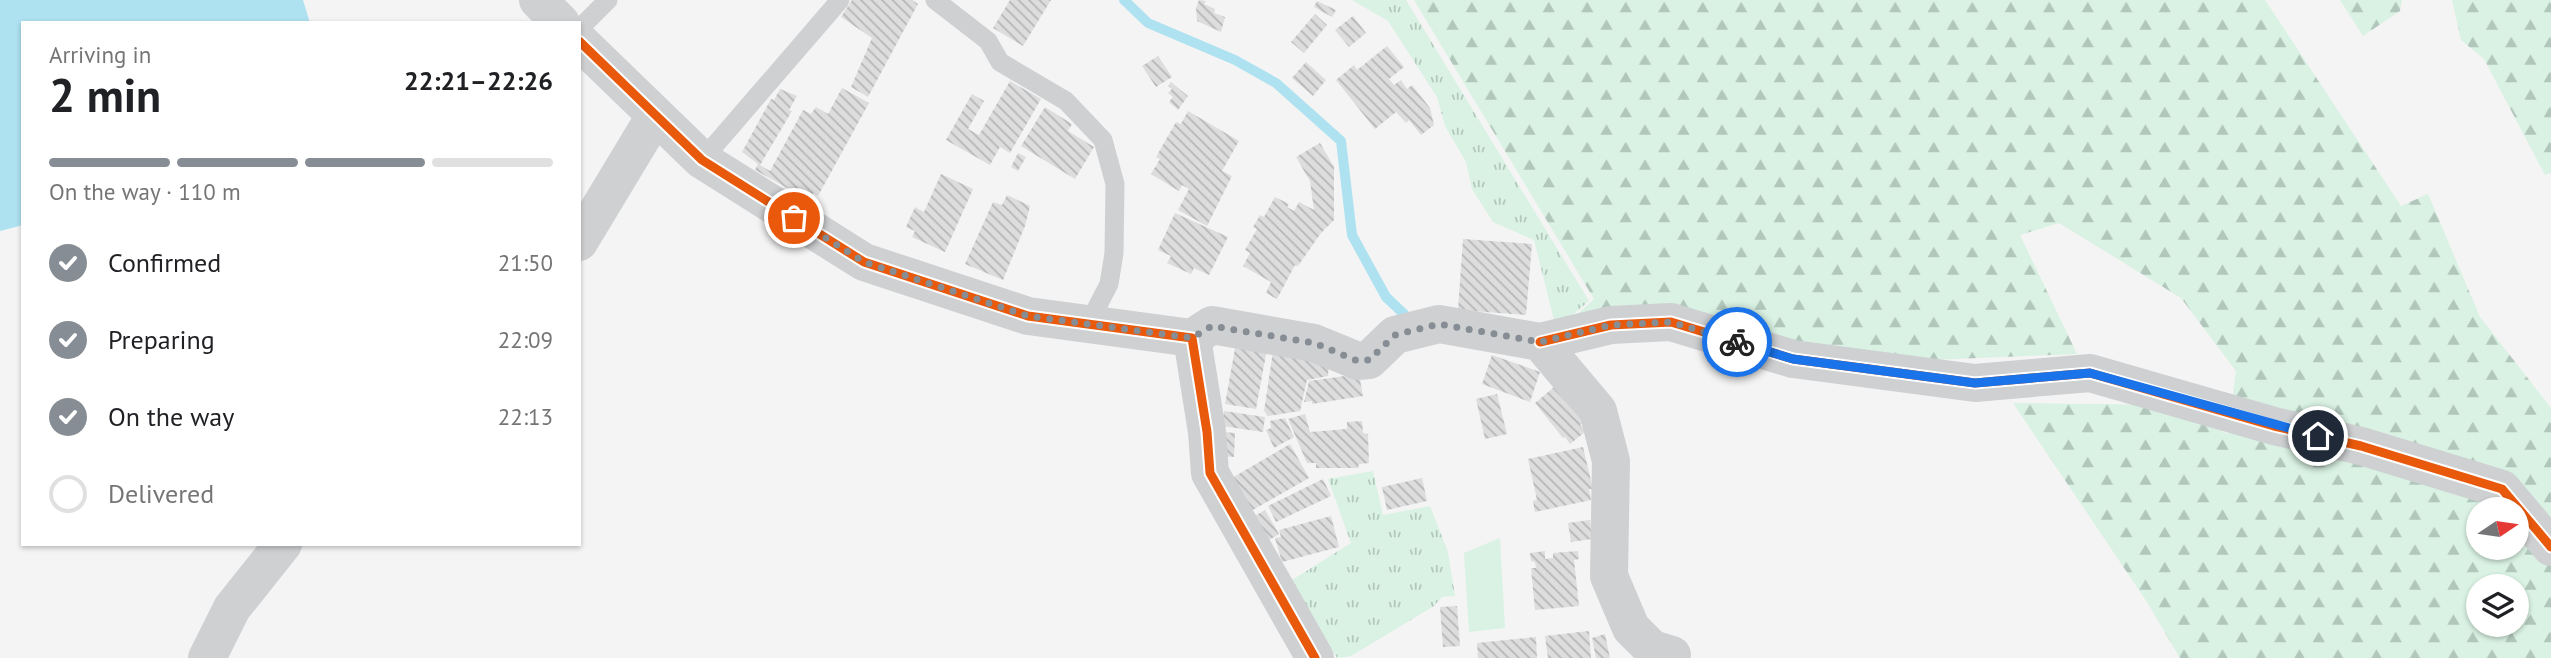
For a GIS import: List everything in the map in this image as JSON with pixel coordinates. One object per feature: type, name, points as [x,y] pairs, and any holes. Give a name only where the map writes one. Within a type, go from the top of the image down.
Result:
[{"type":"street","points":[[538,0],[559,21]]},
{"type":"street","points":[[581,43],[702,160],[864,262],[1028,316],[1192,338],[1212,326],[1314,343],[1358,361],[1369,360],[1395,335],[1439,324],[1540,342],[1611,325],[1671,322],[1793,359],[1975,383],[2090,373],[2274,426],[2361,446],[2502,489],[2551,547]]},
{"type":"street","points":[[581,239],[655,116]]},
{"type":"street","points":[[1192,338],[1207,432],[1210,472],[1315,658]]},
{"type":"street","points":[[1540,342],[1598,411],[1611,461],[1609,576],[1631,628],[1651,649],[1672,655],[1671,658]]},
{"type":"street","points":[[207,658],[232,608],[281,546]]},
{"type":"lane","points":[[581,27],[608,0]]},
{"type":"lane","points":[[702,160],[840,0]]},
{"type":"lane","points":[[935,0],[988,41],[1000,62],[1066,101],[1103,139],[1115,184],[1114,253],[1109,284],[1091,324]]},
{"type":"green space","points":[[1352,0],[1406,0],[1589,301],[1552,332],[1554,320],[1534,240],[1493,222],[1472,189],[1466,162],[1445,126],[1437,97],[1388,21]]},
{"type":"green space","points":[[1414,0],[2265,0],[2401,206],[2428,194],[2480,317],[2551,408],[2551,658],[2180,658],[2147,602],[2013,403],[2166,405],[2228,434],[2236,371],[2181,298],[2059,223],[2020,235],[2077,354],[1879,362],[1611,310],[1558,332],[1594,299]]},
{"type":"green space","points":[[2340,0],[2402,0],[2400,11],[2363,36]]},
{"type":"green space","points":[[2452,0],[2551,0],[2551,173],[2545,175],[2484,59],[2461,40]]},
{"type":"green space","points":[[1373,471],[1383,515],[1430,506],[1448,552],[1455,596],[1442,597],[1434,606],[1351,656],[1337,658],[1292,580],[1351,543],[1328,479]]},
{"type":"green space","points":[[1500,538],[1505,628],[1469,632],[1464,553]]},
{"type":"water","points":[[0,0],[303,0],[309,21],[21,21],[21,226],[0,231]]},
{"type":"building","points":[[852,0],[912,0],[918,4],[868,97],[851,87],[872,38],[841,17]]},
{"type":"building","points":[[1010,0],[1051,0],[1023,46],[993,28]]},
{"type":"building","points":[[1199,0],[1206,1],[1204,4],[1215,9],[1214,13],[1225,17],[1221,32],[1197,21],[1196,8]]},
{"type":"building","points":[[1317,1],[1336,10],[1332,17],[1314,7]]},
{"type":"building","points":[[1315,14],[1327,25],[1304,53],[1291,42]]},
{"type":"building","points":[[1353,16],[1366,33],[1349,47],[1335,30]]},
{"type":"building","points":[[1387,46],[1404,67],[1389,79],[1394,85],[1401,80],[1407,89],[1412,85],[1430,108],[1434,125],[1421,135],[1409,120],[1406,123],[1396,112],[1375,129],[1336,80],[1354,65],[1357,70]]},
{"type":"building","points":[[1158,56],[1172,77],[1156,87],[1142,66]]},
{"type":"building","points":[[1306,62],[1326,80],[1313,96],[1292,78]]},
{"type":"building","points":[[1010,81],[1041,99],[1010,153],[1000,147],[990,165],[946,140],[972,94],[984,101],[968,129],[979,135]]},
{"type":"building","points":[[1171,82],[1188,96],[1178,110],[1169,102],[1173,97],[1168,93],[1172,89],[1168,86]]},
{"type":"building","points":[[842,88],[869,103],[818,196],[813,193],[809,200],[755,170],[758,164],[742,152],[771,99],[774,100],[780,89],[797,96],[789,110],[792,111],[760,165],[770,171],[803,110],[811,114],[816,107],[828,114]]},
{"type":"building","points":[[1045,107],[1072,124],[1068,131],[1094,147],[1075,179],[1021,146]]},
{"type":"building","points":[[1188,111],[1239,141],[1222,171],[1232,176],[1207,226],[1178,210],[1189,189],[1182,185],[1179,191],[1151,174],[1160,159],[1156,157],[1176,122],[1181,124]]},
{"type":"building","points":[[1320,143],[1334,167],[1334,220],[1321,233],[1298,266],[1295,265],[1277,299],[1266,293],[1271,282],[1243,266],[1250,253],[1245,250],[1257,229],[1253,227],[1260,215],[1264,217],[1275,197],[1289,204],[1287,207],[1294,211],[1299,202],[1314,210],[1310,181],[1296,157]]},
{"type":"building","points":[[1018,153],[1026,157],[1018,171],[1011,167]]},
{"type":"building","points":[[941,174],[973,189],[945,252],[912,237],[915,231],[906,227],[915,207],[924,212]]},
{"type":"building","points":[[1007,195],[1030,206],[1025,226],[1003,280],[965,264],[993,202],[1002,205]]},
{"type":"building","points":[[1175,213],[1228,237],[1209,275],[1194,268],[1191,274],[1167,263],[1171,256],[1158,250]]},
{"type":"building","points":[[1463,239],[1532,244],[1526,315],[1458,310]]},
{"type":"building","points":[[1236,343],[1267,349],[1256,409],[1225,404]]},
{"type":"building","points":[[1273,351],[1329,362],[1328,376],[1307,380],[1300,411],[1268,416],[1264,411]]},
{"type":"building","points":[[1492,355],[1540,372],[1530,402],[1482,384]]},
{"type":"building","points":[[1359,374],[1363,396],[1312,404],[1312,401],[1304,402],[1309,381]]},
{"type":"building","points":[[1554,387],[1583,423],[1580,425],[1585,432],[1570,444],[1535,403]]},
{"type":"building","points":[[1497,394],[1507,434],[1485,439],[1476,399]]},
{"type":"building","points":[[1224,411],[1265,417],[1263,432],[1222,426]]},
{"type":"building","points":[[1305,414],[1310,432],[1347,429],[1347,422],[1362,421],[1363,433],[1368,434],[1369,463],[1359,464],[1358,468],[1316,468],[1316,463],[1307,463],[1288,419]]},
{"type":"building","points":[[1285,418],[1294,437],[1274,448],[1266,430],[1271,428],[1270,421]]},
{"type":"building","points":[[1223,432],[1235,433],[1234,457],[1221,456]]},
{"type":"building","points":[[1290,444],[1309,478],[1251,511],[1232,478]]},
{"type":"building","points":[[1583,447],[1593,489],[1589,489],[1591,500],[1535,512],[1533,501],[1537,500],[1528,459]]},
{"type":"building","points":[[1422,478],[1427,501],[1387,510],[1382,487]]},
{"type":"building","points":[[1323,479],[1331,496],[1276,522],[1268,506]]},
{"type":"building","points":[[1265,510],[1279,534],[1269,540],[1255,516]]},
{"type":"building","points":[[1331,516],[1339,547],[1282,562],[1275,538],[1281,537],[1279,530]]},
{"type":"building","points":[[1590,520],[1592,539],[1571,542],[1568,523]]},
{"type":"building","points":[[1545,551],[1545,559],[1553,558],[1553,553],[1578,551],[1579,559],[1574,560],[1579,606],[1535,610],[1531,568],[1536,568],[1530,553]]},
{"type":"building","points":[[1457,606],[1460,646],[1443,647],[1440,607]]},
{"type":"building","points":[[1589,631],[1591,658],[1548,658],[1545,636]]},
{"type":"building","points":[[1605,634],[1610,658],[1596,658],[1592,638]]},
{"type":"building","points":[[1536,637],[1537,658],[1478,658],[1477,643]]},
{"type":"waterway","points":[[1124,0],[1148,23],[1235,60],[1276,83],[1341,141],[1352,235],[1386,297],[1404,314]]},
{"type":"cycle path","points":[[581,43],[702,160],[864,262],[1028,316],[1192,338],[1207,432],[1210,473],[1315,658]]},
{"type":"cycle path","points":[[1540,342],[1611,325],[1671,322],[1793,359],[1975,383],[2090,373],[2274,426],[2361,446],[2502,489],[2551,547]]},
{"type":"way so far","points":[[794,218],[864,262],[1028,316],[1192,338],[1212,326],[1314,343],[1358,361],[1369,360],[1395,335],[1439,324],[1540,342],[1611,325],[1671,322],[1737,342]]},
{"type":"route","points":[[1737,342],[1793,359],[1975,383],[2090,373],[2318,436]]}]
